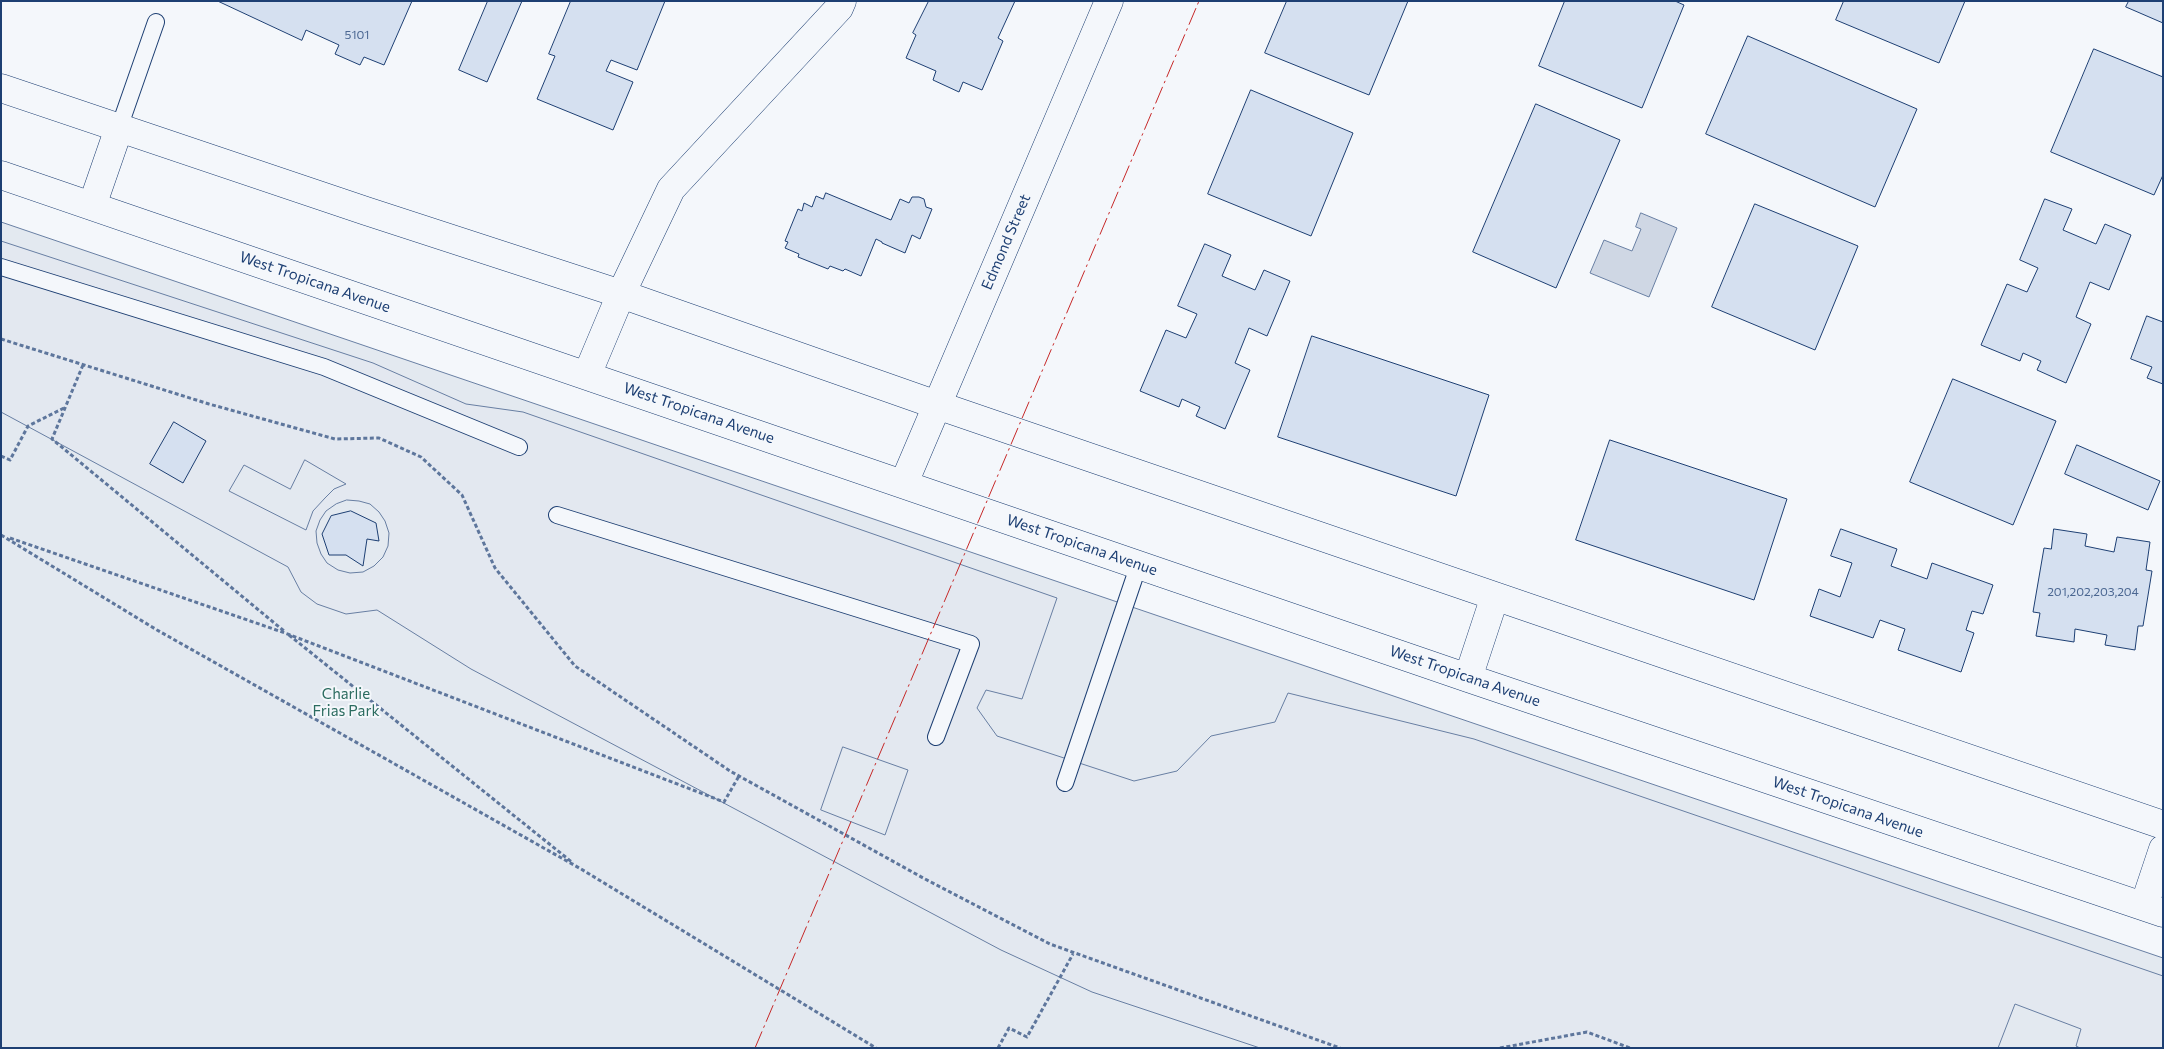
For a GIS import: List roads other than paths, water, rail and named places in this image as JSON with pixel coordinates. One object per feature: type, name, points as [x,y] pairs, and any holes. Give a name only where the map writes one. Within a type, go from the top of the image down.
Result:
[{"type":"main road","points":[[587,375],[621,294],[671,189],[839,8],[842,1]]},
{"type":"main road","name":"Edmond Street","points":[[904,483],[1110,1]]},
{"type":"main road","points":[[1,88],[357,208],[621,294],[937,405],[2163,825]]},
{"type":"main road","points":[[92,206],[119,128]]},
{"type":"main road","name":"West Tropicana Avenue","points":[[1,175],[904,483],[1468,678],[2153,910]]},
{"type":"main road","points":[[1468,678],[1495,596]]},
{"type":"main road","points":[[2153,910],[2163,849]]},
{"type":"lane","points":[[119,128],[156,22]]},
{"type":"lane","points":[[1,267],[324,368],[518,447]]},
{"type":"lane","points":[[557,514],[970,644],[936,737]]},
{"type":"lane","points":[[1065,783],[1139,564]]},
{"type":"park label","name":"Charlie Frias Park","points":[[346,702]]}]
